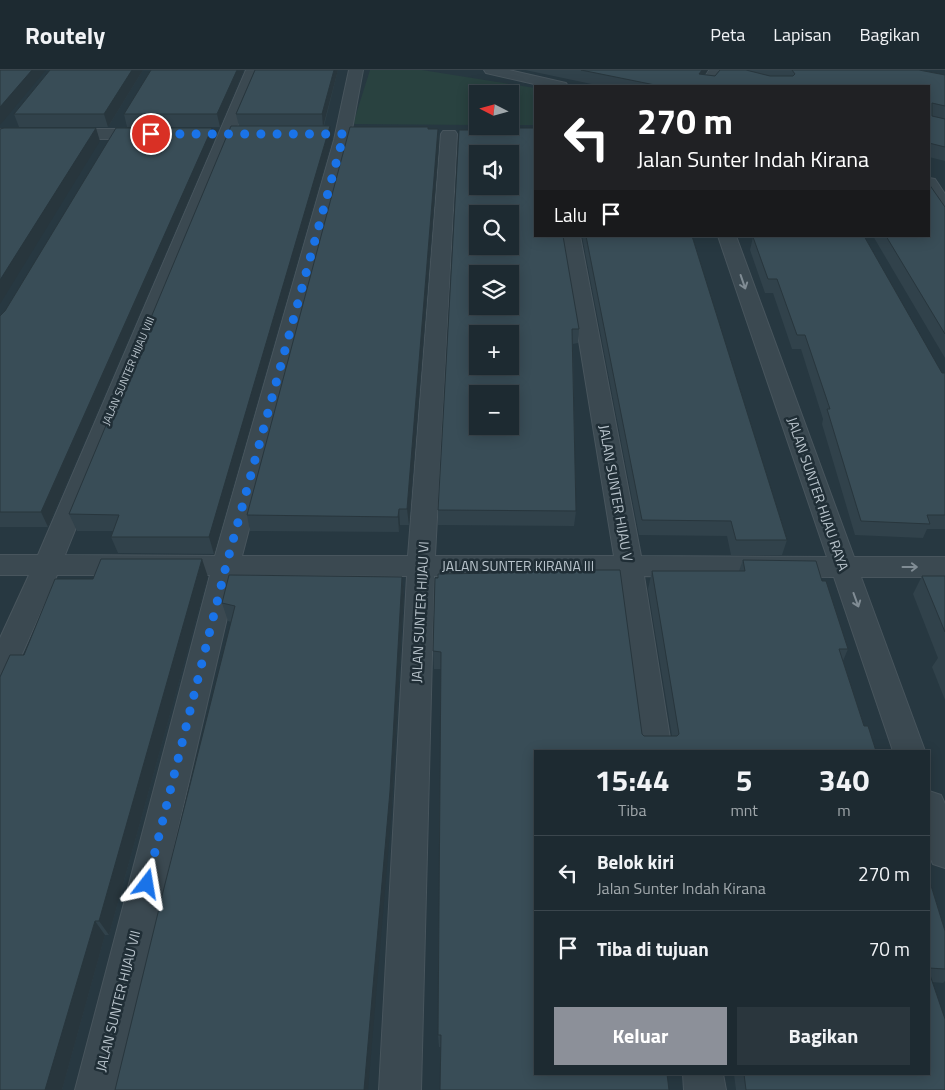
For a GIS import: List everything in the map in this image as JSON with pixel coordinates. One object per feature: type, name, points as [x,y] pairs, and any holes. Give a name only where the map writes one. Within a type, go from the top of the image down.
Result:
[{"type":"street","name":"JALAN SUNTER HIJAU VIII","points":[[0,670],[47,566],[253,70]]},
{"type":"street","name":"JALAN SUNTER HIJAU VII","points":[[96,1090],[226,566],[344,134],[356,70]]},
{"type":"street","points":[[491,70],[556,85]]},
{"type":"street","points":[[707,85],[716,70]]},
{"type":"street","points":[[1,135],[15,120]]},
{"type":"street","points":[[1,135],[170,134]]},
{"type":"street","name":"JALAN SUNTER HIJAU VI","points":[[400,1090],[421,566],[449,134]]},
{"type":"street","points":[[930,184],[945,206]]},
{"type":"street","name":"JALAN SUNTER HIJAU V","points":[[571,237],[629,566],[656,750]]},
{"type":"street","name":"JALAN SUNTER HIJAU RAYA","points":[[727,237],[910,750]]},
{"type":"street","name":"JALAN SUNTER KIRANA III","points":[[0,566],[945,567]]},
{"type":"street","points":[[930,809],[945,852]]},
{"type":"street","points":[[703,1075],[705,1090]]},
{"type":"green space","points":[[370,70],[422,70],[516,85],[469,85],[469,125],[353,124]]},
{"type":"green space","points":[[519,85],[534,88],[534,125],[519,125]]},
{"type":"building","points":[[0,70],[32,70],[0,107]]},
{"type":"building","points":[[50,70],[132,70],[104,114],[14,114]]},
{"type":"building","points":[[151,70],[237,70],[217,114],[124,114]]},
{"type":"building","points":[[255,70],[334,70],[322,114],[236,114]]},
{"type":"building","points":[[581,70],[702,70],[699,74],[715,76],[720,70],[746,70],[770,76],[793,76],[795,74],[792,70],[919,70],[945,75],[945,106],[932,103],[932,116],[945,119],[945,147],[930,143],[930,85],[655,85]]},
{"type":"building","points":[[231,126],[330,126],[209,537],[111,537],[119,515],[69,514]]},
{"type":"building","points":[[350,127],[428,127],[428,129],[438,129],[407,509],[399,509],[398,517],[247,515]]},
{"type":"building","points":[[96,128],[0,280],[0,129]]},
{"type":"building","points":[[116,128],[212,128],[41,512],[0,512],[0,316],[5,311]]},
{"type":"building","points":[[519,128],[534,128],[534,237],[563,237],[579,329],[572,329],[576,511],[438,510],[459,130],[469,130],[469,135],[519,135]]},
{"type":"building","points":[[930,185],[945,207],[945,334],[887,237],[930,237]]},
{"type":"building","points":[[586,237],[692,237],[787,540],[736,540],[731,521],[642,520]]},
{"type":"building","points":[[753,237],[865,237],[942,373],[945,373],[945,515],[927,515],[930,524],[861,521],[827,409],[830,409],[805,335],[797,335],[777,279],[768,279]]},
{"type":"building","points":[[101,559],[202,559],[99,921],[95,921],[45,1090],[0,1090],[0,677],[10,655],[24,655],[55,579],[93,579]]},
{"type":"building","points":[[743,560],[816,561],[822,581],[826,581],[848,649],[839,649],[864,726],[868,726],[876,750],[534,750],[534,1075],[667,1075],[669,1090],[440,1090],[441,1035],[438,1035],[441,652],[433,651],[435,578],[438,578],[438,574],[500,573],[499,569],[592,566],[593,570],[620,570],[642,734],[644,736],[677,736],[679,734],[652,571],[745,571]]},
{"type":"building","points":[[229,575],[402,577],[390,791],[364,1090],[115,1090],[235,606],[222,603]]},
{"type":"building","points":[[922,576],[945,576],[945,632]]},
{"type":"building","points":[[930,882],[945,931],[945,969],[930,968]]},
{"type":"building","points":[[930,975],[945,1019],[945,1090],[746,1090],[744,1075],[930,1075]]},
{"type":"route","points":[[147,884],[226,566],[344,134],[151,134]]}]
